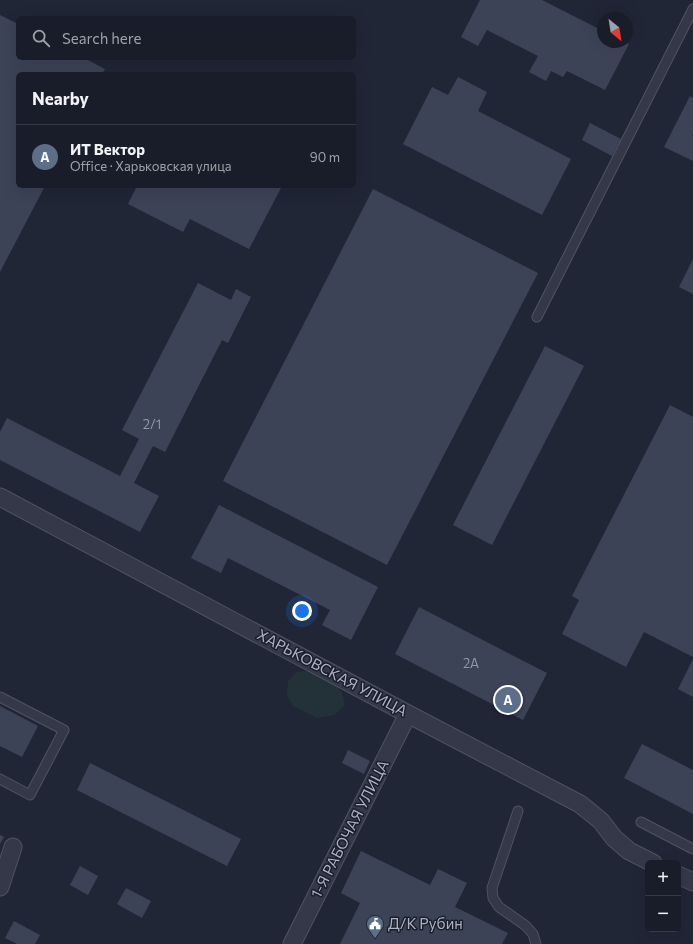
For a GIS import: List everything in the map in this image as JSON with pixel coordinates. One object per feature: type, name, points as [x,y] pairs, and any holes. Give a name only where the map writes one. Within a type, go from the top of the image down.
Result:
[{"type":"street","name":"ХАРЬКОВСКАЯ УЛИЦА","points":[[0,497],[580,804],[601,821],[614,838],[629,851],[647,860]]},
{"type":"street","name":"1-Я РАБОЧАЯ УЛИЦА","points":[[292,944],[408,714]]},
{"type":"street","points":[[0,887],[13,847]]},
{"type":"street","points":[[681,876],[693,882]]},
{"type":"lane","points":[[537,317],[693,9]]},
{"type":"lane","points":[[0,697],[64,730],[30,795],[0,779]]},
{"type":"lane","points":[[518,810],[492,888],[493,898],[499,907],[526,926],[533,934],[536,944]]},
{"type":"lane","points":[[641,822],[693,849]]},
{"type":"shaded area","points":[[306,671],[328,680],[341,691],[344,698],[344,706],[334,715],[317,718],[292,705],[287,695],[288,681],[296,672]]},
{"type":"building","points":[[480,0],[542,0],[597,28],[597,48],[627,48],[605,90],[567,71],[563,77],[551,71],[546,81],[529,72],[538,56],[487,30],[478,46],[461,37]]},
{"type":"building","points":[[0,15],[16,23],[16,60],[88,60],[105,69],[103,72],[16,72],[16,188],[44,188],[0,272]]},
{"type":"building","points":[[458,77],[487,92],[478,111],[571,159],[542,215],[403,144],[432,87],[448,95]]},
{"type":"building","points":[[690,96],[693,98],[693,161],[664,147]]},
{"type":"building","points":[[590,123],[621,139],[612,156],[582,140]]},
{"type":"building","points":[[136,188],[281,188],[249,249],[190,219],[183,232],[128,204]]},
{"type":"building","points":[[373,189],[538,273],[387,565],[223,481]]},
{"type":"building","points":[[693,259],[693,294],[679,287]]},
{"type":"building","points":[[198,283],[231,300],[236,289],[251,297],[228,343],[222,340],[165,452],[153,446],[134,483],[159,496],[140,532],[0,460],[0,432],[7,418],[120,476],[139,439],[122,430]]},
{"type":"building","points":[[545,346],[584,366],[492,545],[453,525]]},
{"type":"building","points":[[670,405],[693,417],[693,657],[644,632],[626,667],[562,634],[579,600],[572,596]]},
{"type":"building","points":[[219,505],[378,587],[351,640],[322,625],[330,610],[228,558],[221,573],[191,558]]},
{"type":"building","points":[[419,607],[547,673],[523,720],[395,654]]},
{"type":"building","points":[[693,659],[693,697],[678,689]]},
{"type":"building","points":[[0,706],[38,726],[22,757],[0,746]]},
{"type":"building","points":[[642,744],[693,770],[693,814],[624,778]]},
{"type":"building","points":[[348,750],[370,761],[364,774],[342,763]]},
{"type":"building","points":[[90,763],[241,839],[227,866],[77,790]]},
{"type":"building","points":[[0,835],[4,837],[0,844]]},
{"type":"building","points":[[361,851],[430,885],[438,869],[467,883],[455,907],[508,933],[502,944],[340,944],[360,903],[341,893]]},
{"type":"building","points":[[80,866],[98,876],[88,895],[70,885]]},
{"type":"building","points":[[126,888],[151,901],[142,918],[117,904]]},
{"type":"building","points":[[14,921],[40,935],[35,944],[17,944],[5,938]]},
{"type":"place","name":"ИТ Вектор","points":[[508,700]]},
{"type":"place","name":"Д/К Рубин","points":[[375,939]]}]
